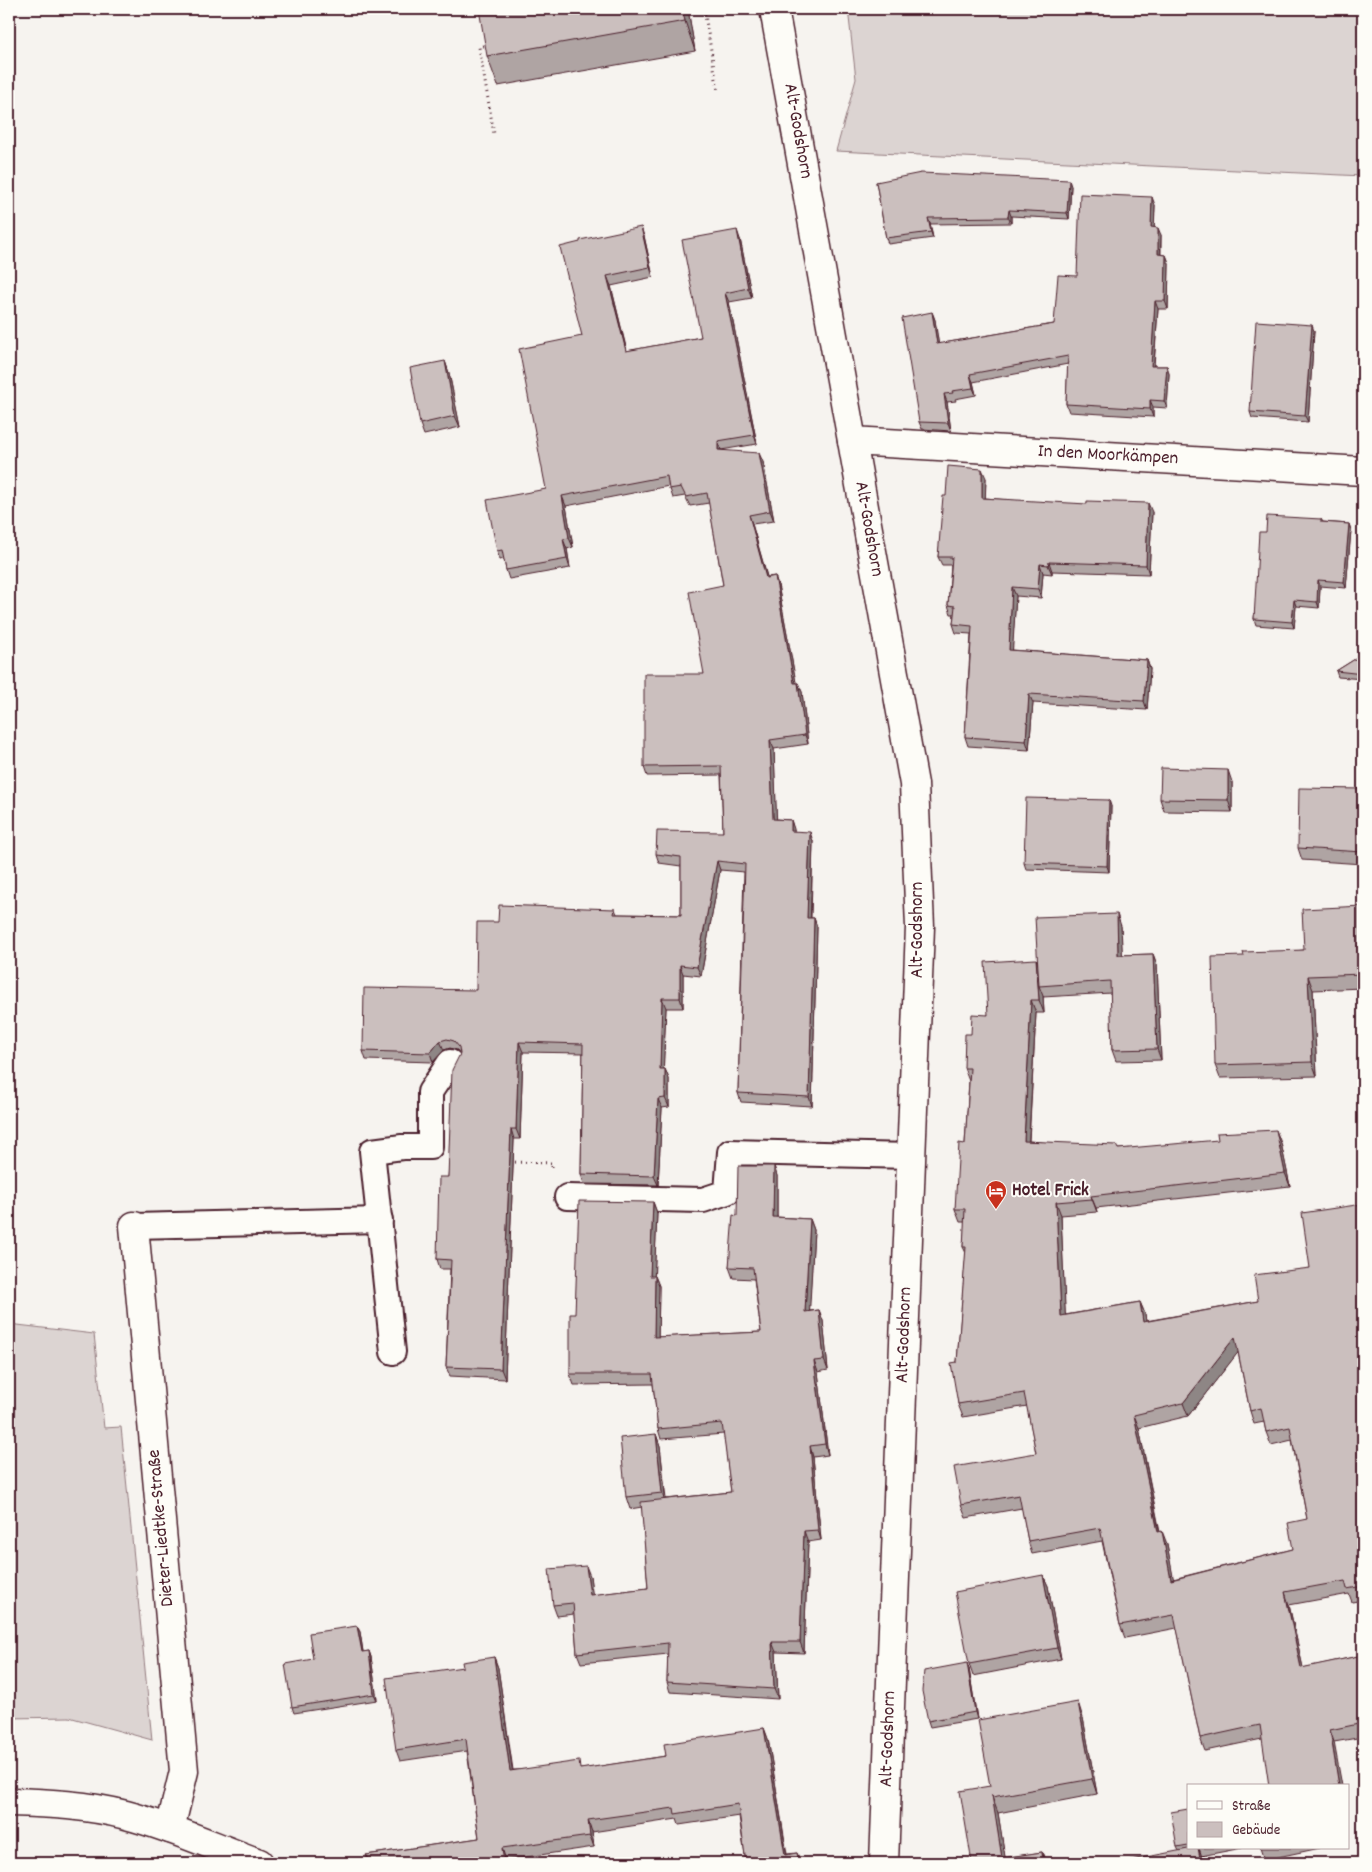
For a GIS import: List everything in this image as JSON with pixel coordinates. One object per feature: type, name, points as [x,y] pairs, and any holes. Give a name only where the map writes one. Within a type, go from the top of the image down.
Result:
[{"type":"street","name":"Alt-Godshorn","points":[[774,9],[914,784],[920,927],[884,1863]]},
{"type":"street","name":"In den Moorkämpen","points":[[852,441],[1363,472]]},
{"type":"street","name":"Dieter-Liedtke-Straße","points":[[134,1226],[184,1771],[170,1829]]},
{"type":"street","points":[[9,1802],[54,1803],[125,1815],[170,1829],[259,1863]]},
{"type":"lane","points":[[393,1352],[372,1151],[402,1147],[430,1147],[430,1092],[450,1062]]},
{"type":"lane","points":[[567,1197],[704,1200],[727,1192],[730,1152],[911,1156]]},
{"type":"lane","points":[[134,1226],[380,1220]]},
{"type":"path","points":[[688,10],[694,9]]},
{"type":"path","points":[[704,9],[718,91]]},
{"type":"path","points":[[491,44],[479,47],[494,134]]},
{"type":"path","points":[[505,1161],[552,1163],[552,1196],[567,1197]]},
{"type":"shaded area","points":[[848,9],[1363,9],[1363,176],[836,151],[856,79]]},
{"type":"shaded area","points":[[9,1324],[94,1334],[104,1428],[121,1427],[152,1740],[69,1717],[9,1718]]},
{"type":"building","points":[[479,9],[682,9],[685,21],[487,56]]},
{"type":"building","points":[[921,173],[1069,180],[1067,213],[1009,210],[1008,217],[928,218],[931,232],[886,238],[876,182]]},
{"type":"building","points":[[1080,194],[1152,197],[1151,227],[1158,228],[1158,254],[1166,255],[1165,301],[1155,301],[1151,366],[1167,366],[1164,401],[1150,400],[1150,409],[1066,404],[1068,356],[970,374],[973,388],[944,394],[948,423],[919,422],[902,318],[932,312],[937,344],[1054,324],[1058,275],[1077,276]]},
{"type":"building","points":[[641,227],[650,267],[607,276],[626,351],[701,337],[682,240],[737,230],[748,288],[725,293],[754,435],[718,441],[718,450],[759,453],[770,511],[749,515],[766,578],[775,576],[794,683],[798,683],[805,735],[770,740],[773,819],[791,820],[791,831],[810,832],[807,918],[814,918],[809,1097],[738,1093],[745,864],[717,861],[697,967],[680,965],[680,998],[662,998],[660,1069],[665,1069],[665,1098],[658,1099],[654,1176],[581,1174],[583,1044],[519,1042],[516,1129],[511,1129],[501,1369],[446,1367],[451,1260],[437,1259],[439,1177],[448,1177],[452,1070],[460,1054],[459,1047],[454,1041],[447,1039],[440,1041],[430,1053],[363,1051],[364,988],[476,990],[477,922],[498,922],[499,905],[615,909],[614,914],[681,915],[681,857],[656,854],[657,831],[723,832],[721,766],[644,767],[644,674],[704,674],[689,592],[723,585],[707,493],[686,497],[681,487],[669,489],[667,476],[562,496],[569,538],[563,539],[567,559],[506,570],[502,550],[497,551],[487,500],[546,489],[519,349],[582,336],[560,247],[580,242],[580,240]]},
{"type":"building","points":[[1256,321],[1312,325],[1305,416],[1250,412]]},
{"type":"building","points":[[445,361],[455,416],[420,424],[410,368]]},
{"type":"building","points":[[948,466],[982,469],[982,498],[1087,504],[1087,501],[1148,503],[1146,565],[1049,562],[1048,565],[1040,564],[1038,589],[1012,587],[1009,650],[1147,660],[1144,701],[1029,694],[1026,741],[965,737],[972,626],[953,624],[955,606],[948,605],[952,557],[938,557],[943,496],[946,496]]},
{"type":"building","points":[[1267,516],[1321,519],[1321,522],[1349,524],[1344,582],[1318,580],[1317,602],[1294,600],[1292,622],[1254,619],[1259,532],[1266,532]]},
{"type":"building","points":[[1363,654],[1363,674],[1336,671]]},
{"type":"building","points":[[1161,768],[1228,770],[1228,800],[1160,799]]},
{"type":"building","points":[[1299,788],[1363,789],[1363,852],[1298,848]]},
{"type":"building","points":[[1026,798],[1109,800],[1107,866],[1024,863]]},
{"type":"building","points":[[1363,906],[1363,974],[1308,976],[1312,1062],[1215,1065],[1212,957],[1244,956],[1243,952],[1304,950],[1302,909]]},
{"type":"building","points":[[1117,914],[1118,955],[1153,954],[1157,1049],[1112,1050],[1110,981],[1039,986],[1035,917]]},
{"type":"building","points":[[1036,959],[1039,1000],[1031,1000],[1024,1141],[1116,1145],[1118,1149],[1218,1140],[1217,1133],[1276,1130],[1285,1173],[1091,1196],[1092,1199],[1056,1202],[1061,1316],[1140,1302],[1143,1322],[1258,1301],[1254,1275],[1310,1268],[1302,1213],[1363,1204],[1363,1586],[1347,1589],[1345,1581],[1285,1592],[1301,1668],[1363,1655],[1363,1723],[1330,1730],[1339,1784],[1269,1784],[1260,1725],[1200,1738],[1174,1615],[1120,1625],[1100,1528],[1028,1541],[1019,1495],[961,1505],[954,1467],[1036,1453],[1024,1393],[958,1404],[951,1363],[957,1362],[966,1247],[963,1247],[965,1209],[955,1209],[959,1143],[965,1144],[970,1068],[964,1068],[965,1034],[971,1034],[972,1014],[988,1015],[985,962]],"holes":[[[1235,1337],[1250,1411],[1261,1408],[1266,1432],[1290,1427],[1307,1519],[1288,1523],[1293,1549],[1171,1580],[1162,1531],[1158,1532],[1134,1415],[1183,1403]]]},
{"type":"building","points":[[738,1166],[774,1166],[773,1217],[810,1219],[805,1312],[819,1310],[824,1360],[814,1361],[825,1444],[810,1446],[818,1530],[804,1531],[800,1642],[772,1642],[774,1689],[667,1682],[668,1643],[577,1653],[573,1603],[553,1605],[549,1569],[586,1566],[590,1595],[648,1588],[641,1502],[731,1492],[722,1423],[658,1429],[652,1374],[570,1374],[570,1314],[575,1314],[579,1201],[653,1202],[650,1276],[655,1276],[654,1337],[761,1332],[753,1268],[729,1267],[733,1215],[737,1216]]},
{"type":"building","points":[[656,1434],[662,1493],[626,1497],[620,1438]]},
{"type":"building","points":[[1043,1575],[1057,1648],[969,1664],[955,1592]]},
{"type":"building","points":[[357,1626],[362,1652],[369,1651],[374,1694],[292,1707],[285,1664],[313,1659],[309,1633]]},
{"type":"building","points":[[494,1657],[510,1771],[579,1761],[580,1769],[666,1756],[664,1744],[764,1728],[785,1855],[797,1853],[799,1863],[746,1863],[738,1804],[675,1814],[674,1808],[588,1820],[590,1836],[502,1848],[504,1863],[374,1863],[366,1855],[479,1838],[466,1739],[396,1750],[386,1678],[463,1667],[462,1662]]},
{"type":"building","points":[[967,1663],[975,1712],[928,1721],[922,1691],[924,1671]]},
{"type":"building","points":[[1078,1702],[1092,1779],[992,1797],[1002,1858],[1042,1852],[1043,1863],[972,1863],[960,1791],[990,1786],[978,1720]]},
{"type":"building","points":[[1187,1809],[1187,1845],[1177,1847],[1171,1812]]},
{"type":"building","points":[[1187,1849],[1198,1850],[1201,1863],[1126,1863],[1126,1861]]},
{"type":"place","name":"Hotel Frick","points":[[996,1210]]}]
